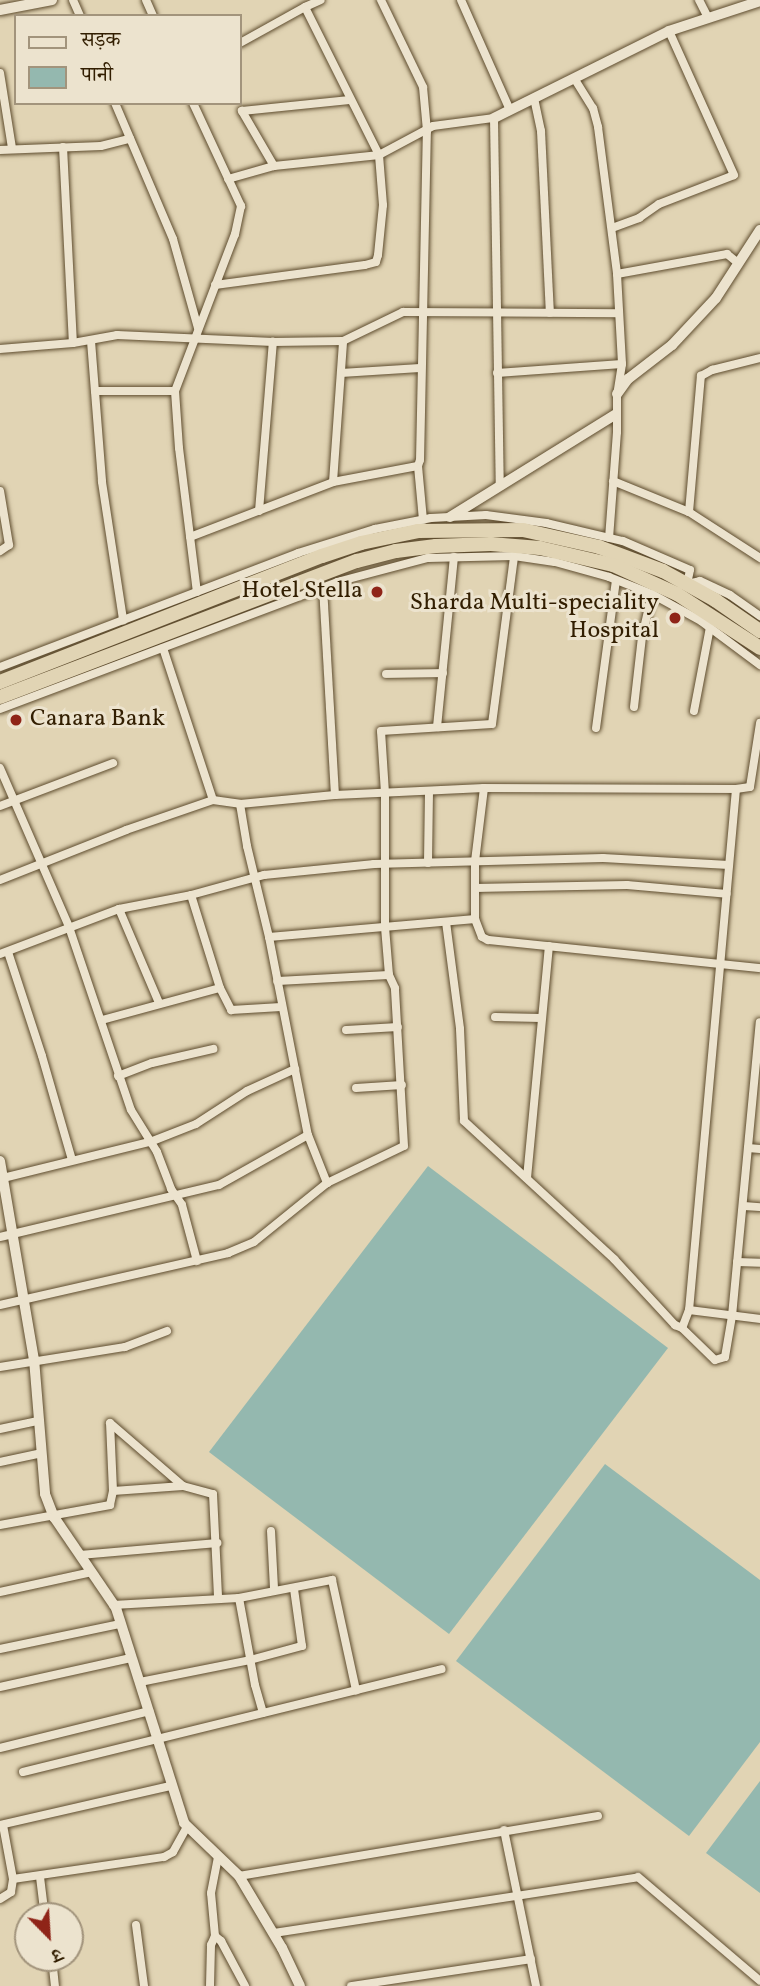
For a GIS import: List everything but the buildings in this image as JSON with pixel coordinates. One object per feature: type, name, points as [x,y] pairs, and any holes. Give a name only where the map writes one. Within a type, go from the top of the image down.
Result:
[{"type":"highway","points":[[0,682],[309,561],[361,543],[418,531],[523,530],[628,556],[687,584],[760,631]]},
{"type":"highway","points":[[0,697],[357,561],[436,546],[491,544],[540,548],[613,565],[677,594],[760,648]]},
{"type":"street","points":[[0,10],[52,0]]},
{"type":"street","points":[[242,42],[321,0]]},
{"type":"street","points":[[381,0],[423,88],[427,131],[420,368],[421,460],[418,466],[423,520]]},
{"type":"street","points":[[461,0],[510,110]]},
{"type":"street","points":[[699,0],[708,18]]},
{"type":"street","points":[[228,179],[274,166],[379,155],[433,126],[494,118],[669,31],[760,1]]},
{"type":"street","points":[[215,285],[376,262],[383,205],[379,155],[357,109],[349,100],[305,7]]},
{"type":"street","points":[[611,229],[639,218],[659,204],[734,175],[669,31]]},
{"type":"street","points":[[0,73],[12,148]]},
{"type":"street","points":[[574,78],[593,108],[598,127],[617,274],[622,364],[617,394],[609,538]]},
{"type":"street","points":[[534,97],[541,131],[550,313]]},
{"type":"street","points":[[274,166],[242,111],[349,100]]},
{"type":"street","points":[[116,105],[173,239],[198,328]]},
{"type":"street","points":[[194,105],[240,206],[235,234],[175,391],[197,592]]},
{"type":"street","points":[[494,118],[500,486]]},
{"type":"street","points":[[0,150],[101,146],[130,139]]},
{"type":"street","points":[[63,147],[73,343]]},
{"type":"street","points":[[617,394],[628,379],[672,345],[707,307],[760,229]]},
{"type":"street","points":[[617,274],[727,254],[738,263]]},
{"type":"street","points":[[0,349],[91,341],[117,335],[273,342],[344,341],[398,313],[619,313]]},
{"type":"street","points":[[91,341],[102,482],[123,620]]},
{"type":"street","points":[[333,482],[344,341]]},
{"type":"street","points":[[259,511],[273,342]]},
{"type":"street","points":[[689,512],[701,376],[712,370],[760,358]]},
{"type":"street","points":[[497,373],[565,371],[622,364]]},
{"type":"street","points":[[341,373],[420,368]]},
{"type":"street","points":[[95,391],[175,391]]},
{"type":"street","points":[[450,517],[616,414]]},
{"type":"street","points":[[190,537],[333,482],[418,466]]},
{"type":"street","points":[[613,481],[689,512],[760,558]]},
{"type":"street","points":[[0,491],[9,545],[0,551]]},
{"type":"street","points":[[0,667],[298,553],[375,529],[450,517],[486,515],[546,523],[609,538],[690,570],[687,584],[700,581],[730,595],[760,616]]},
{"type":"street","points":[[0,1305],[228,1253],[254,1242],[327,1183],[404,1146],[395,988],[389,975],[385,927],[381,731],[492,724],[514,556]]},
{"type":"street","points":[[0,709],[323,587],[378,569],[428,558],[514,556],[555,562],[616,580],[652,594],[710,627],[760,664]]},
{"type":"street","points":[[437,727],[454,557]]},
{"type":"street","points":[[596,728],[616,580]]},
{"type":"street","points":[[323,587],[335,795]]},
{"type":"street","points":[[634,707],[642,637],[652,594]]},
{"type":"street","points":[[694,711],[710,627]]},
{"type":"street","points":[[163,648],[213,800]]},
{"type":"street","points":[[386,674],[443,673]]},
{"type":"street","points":[[0,880],[126,830],[213,800],[240,804],[335,795],[484,788],[750,787],[757,759],[760,723]]},
{"type":"street","points":[[0,806],[113,763]]},
{"type":"street","points":[[0,768],[69,927],[131,1110],[177,1195],[197,1261]]},
{"type":"street","points":[[484,788],[475,861],[475,919],[482,937],[488,940],[760,968]]},
{"type":"street","points":[[682,1328],[689,1310],[736,789]]},
{"type":"street","points":[[428,863],[429,791]]},
{"type":"street","points":[[240,804],[308,1135],[327,1183]]},
{"type":"street","points":[[72,1160],[43,1056],[4,953],[120,909],[191,895],[255,877],[383,865],[475,861],[603,858],[729,865]]},
{"type":"street","points":[[475,888],[627,885],[727,894]]},
{"type":"street","points":[[191,895],[220,988],[232,1010],[281,1007]]},
{"type":"street","points":[[120,909],[159,1003]]},
{"type":"street","points":[[269,937],[475,919]]},
{"type":"street","points":[[446,922],[460,1029],[464,1121],[527,1178],[579,1231],[614,1259],[675,1325],[682,1328],[715,1360],[725,1357],[732,1316],[748,1148],[758,1094],[760,1022]]},
{"type":"street","points":[[527,1178],[549,946]]},
{"type":"street","points":[[277,981],[389,975]]},
{"type":"street","points":[[102,1020],[220,988]]},
{"type":"street","points":[[495,1017],[541,1018]]},
{"type":"street","points":[[346,1030],[398,1027]]},
{"type":"street","points":[[118,1076],[152,1063],[213,1049]]},
{"type":"street","points":[[3,1178],[150,1142],[196,1124],[247,1091],[295,1069]]},
{"type":"street","points":[[356,1088],[401,1086]]},
{"type":"street","points":[[0,1237],[177,1195],[236,1178],[308,1135]]},
{"type":"street","points":[[748,1148],[760,1149]]},
{"type":"street","points":[[0,1161],[34,1359],[46,1494],[53,1513],[113,1605],[150,1712],[170,1786],[187,1827],[239,1876],[274,1933],[300,1986]]},
{"type":"street","points":[[744,1206],[760,1208]]},
{"type":"street","points":[[737,1262],[760,1263]]},
{"type":"street","points":[[689,1310],[760,1320]]},
{"type":"street","points":[[0,1367],[34,1359],[125,1347],[167,1331]]},
{"type":"street","points":[[0,1427],[39,1420]]},
{"type":"street","points":[[0,1525],[53,1513],[110,1505],[113,1491],[110,1423],[183,1486]]},
{"type":"street","points":[[0,1462],[42,1453]]},
{"type":"street","points":[[113,1491],[183,1486],[213,1493],[218,1596]]},
{"type":"street","points":[[271,1531],[274,1589]]},
{"type":"street","points":[[80,1555],[217,1543]]},
{"type":"street","points":[[0,1592],[92,1573]]},
{"type":"street","points":[[113,1605],[218,1596],[239,1598],[274,1589],[294,1589],[333,1580],[356,1690]]},
{"type":"street","points":[[140,1682],[250,1660],[302,1646],[294,1589]]},
{"type":"street","points":[[239,1598],[250,1660],[264,1713]]},
{"type":"street","points":[[0,1649],[121,1624]]},
{"type":"street","points":[[0,1687],[131,1658]]},
{"type":"street","points":[[23,1772],[441,1669]]},
{"type":"street","points":[[0,1748],[150,1712]]},
{"type":"street","points":[[0,1899],[11,1892],[13,1879],[2,1825],[170,1786]]},
{"type":"street","points":[[239,1876],[598,1816]]},
{"type":"street","points":[[13,1879],[164,1857],[173,1852],[187,1827]]},
{"type":"street","points":[[504,1830],[536,1986]]},
{"type":"street","points":[[210,1986],[211,1945],[215,1936],[211,1893],[218,1857]]},
{"type":"street","points":[[40,1877],[44,1902]]},
{"type":"street","points":[[274,1933],[638,1877],[760,1981]]},
{"type":"street","points":[[136,1925],[144,1986]]},
{"type":"street","points":[[215,1936],[221,1941],[245,1986]]},
{"type":"street","points":[[351,1986],[531,1958]]},
{"type":"water","points":[[428,1166],[668,1348],[449,1634],[209,1452]]},
{"type":"water","points":[[605,1464],[760,1580],[760,1742],[689,1836],[456,1661]]},
{"type":"water","points":[[760,1781],[760,1893],[706,1853]]},
{"type":"place","name":"Hotel Stella","points":[[377,592]]},
{"type":"place","name":"Sharda Multi-speciality Hospital","points":[[675,618]]},
{"type":"place","name":"Canara Bank","points":[[16,720]]}]
